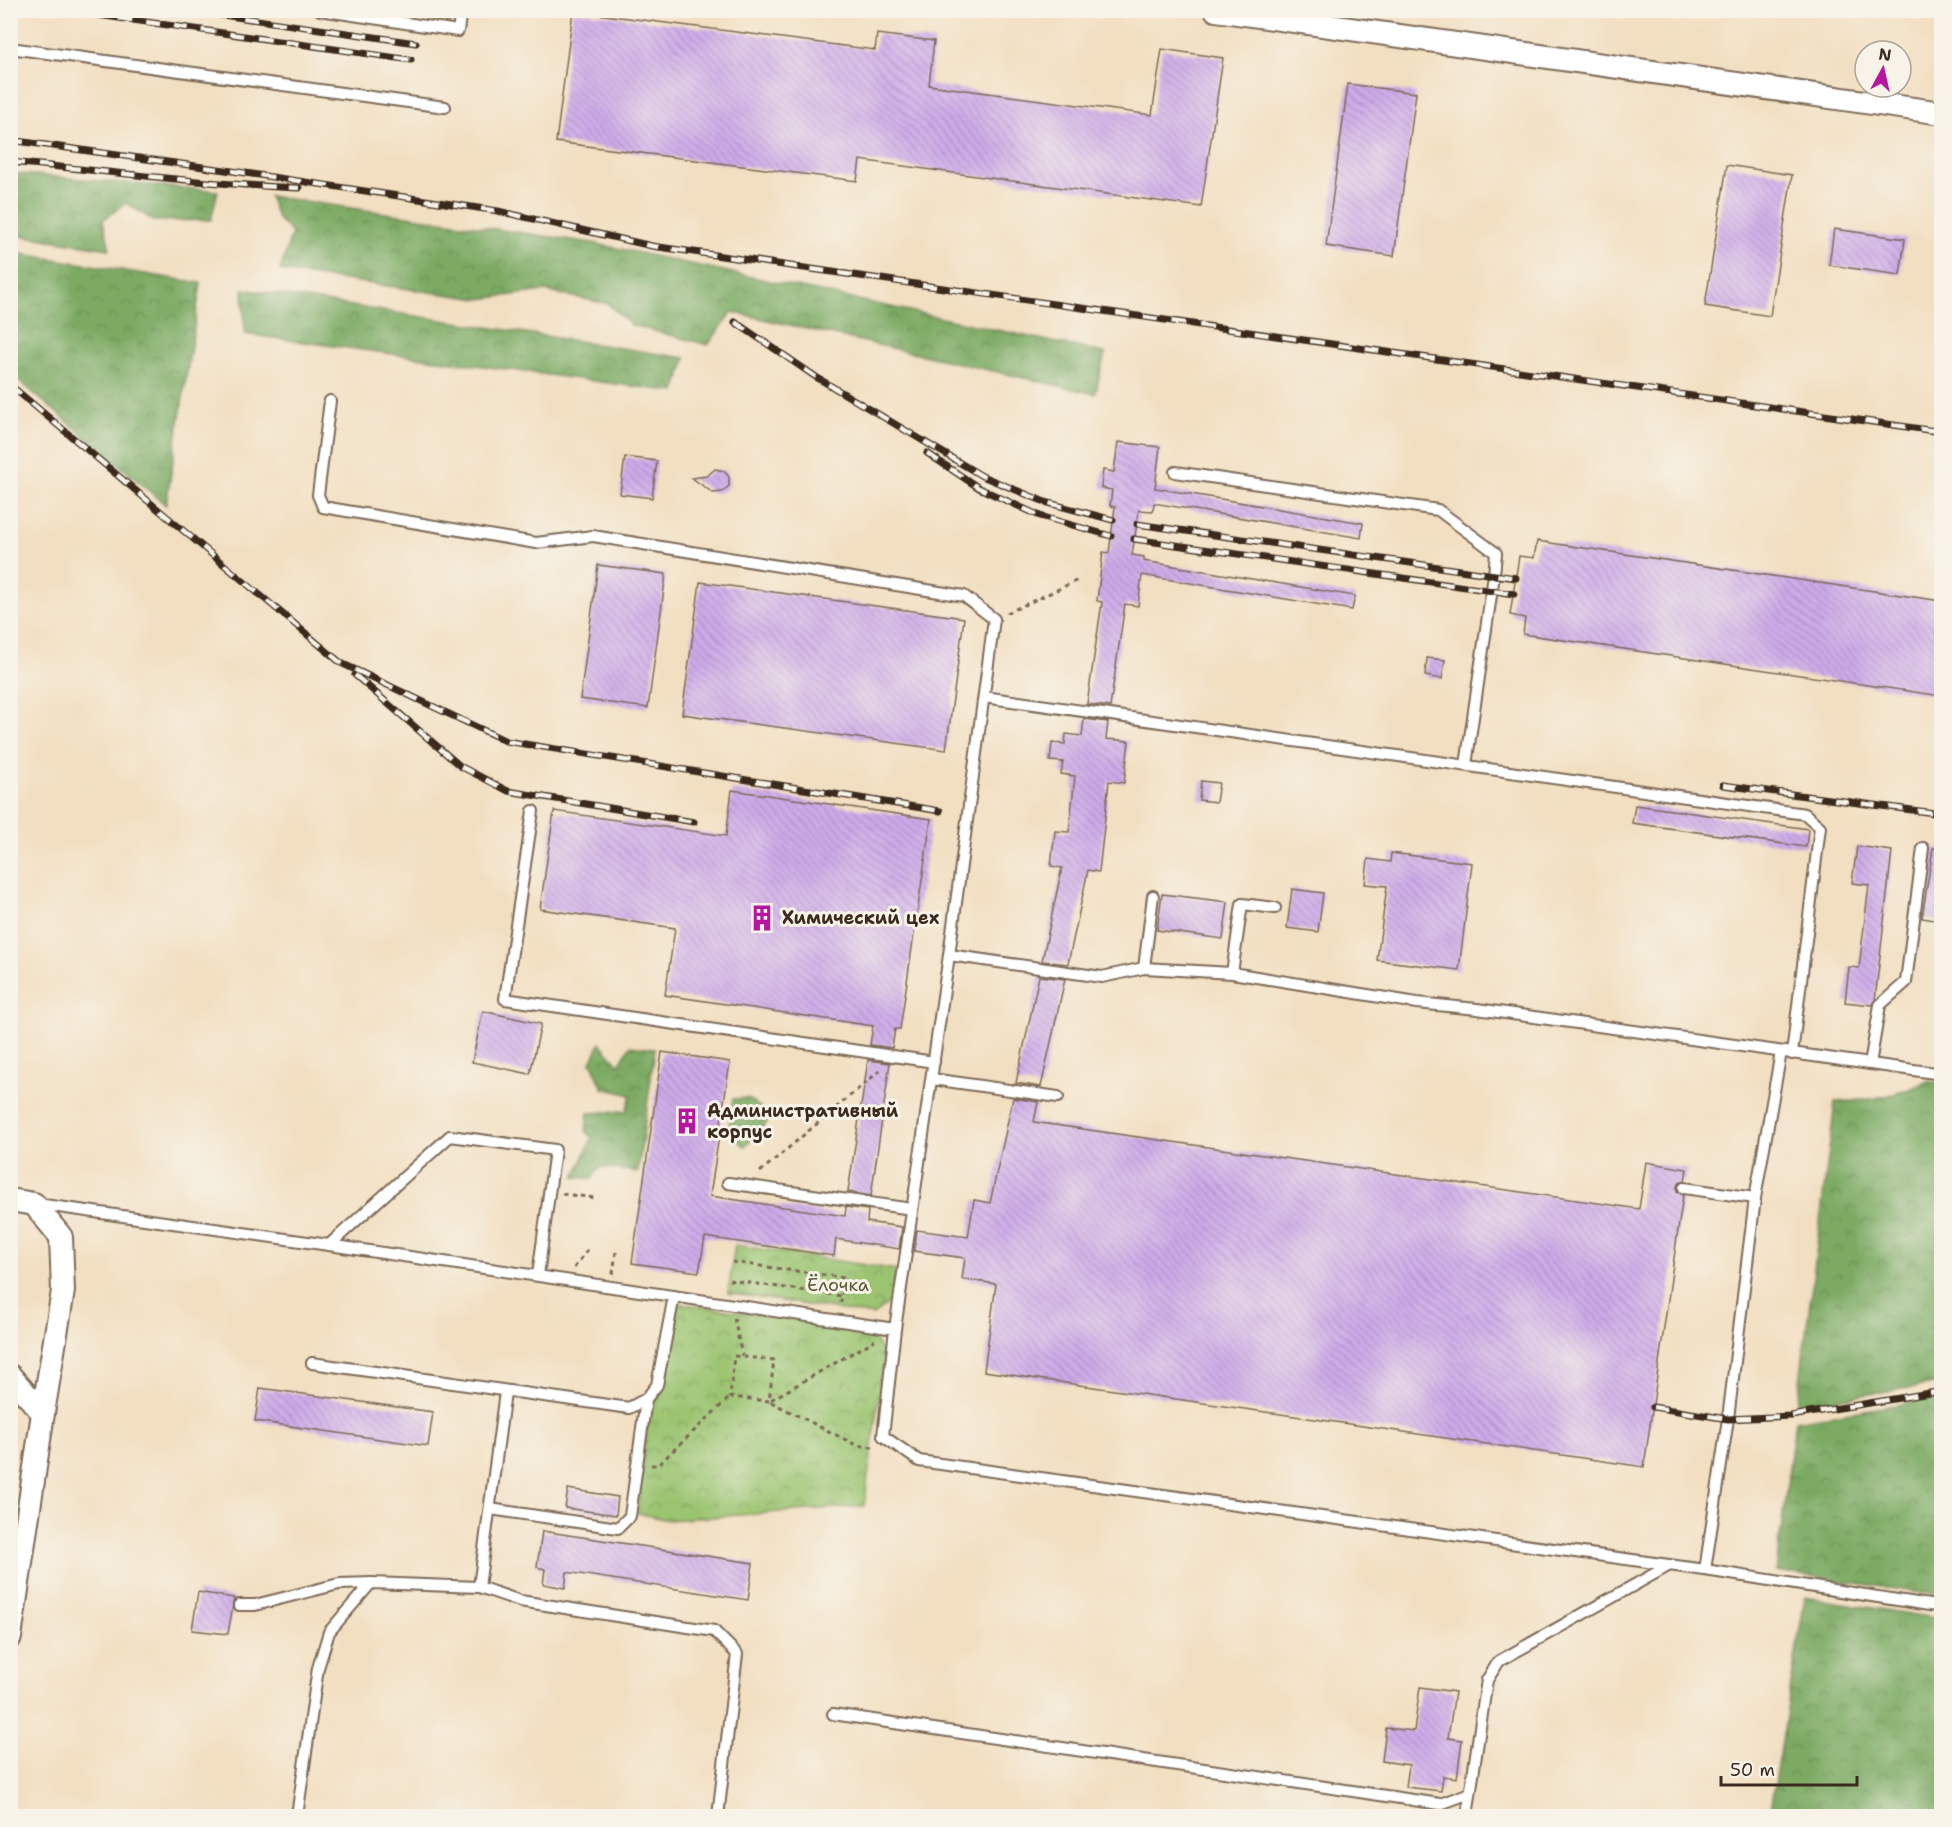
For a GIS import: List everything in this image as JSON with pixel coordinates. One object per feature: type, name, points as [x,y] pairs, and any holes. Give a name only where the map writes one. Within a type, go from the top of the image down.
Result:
[{"type":"street","points":[[1216,10],[1941,113]]},
{"type":"street","points":[[10,1200],[34,1204],[61,1237],[63,1280],[10,1637]]},
{"type":"street","points":[[10,1376],[43,1413]]},
{"type":"lane","points":[[320,10],[458,31],[461,10]]},
{"type":"lane","points":[[10,48],[445,107]]},
{"type":"lane","points":[[330,401],[318,495],[323,507],[536,543],[593,536],[941,592],[964,596],[994,619],[932,1079],[895,1329],[883,1436],[919,1461],[1671,1565],[1941,1607]]},
{"type":"lane","points":[[1175,472],[1438,510],[1496,553],[1466,765]]},
{"type":"lane","points":[[984,697],[1806,814],[1820,827],[1786,1053],[1755,1198],[1728,1419],[1705,1570]]},
{"type":"lane","points":[[533,811],[505,999],[934,1062]]},
{"type":"lane","points":[[1870,1064],[1880,1005],[1906,982],[1923,848]]},
{"type":"lane","points":[[1144,968],[1153,896]]},
{"type":"lane","points":[[1232,973],[1242,904],[1275,908]]},
{"type":"lane","points":[[949,955],[1102,977],[1144,968],[1232,973],[1417,1003],[1477,1009],[1941,1074]]},
{"type":"lane","points":[[932,1079],[1058,1097]]},
{"type":"lane","points":[[329,1245],[450,1136],[555,1150],[538,1275]]},
{"type":"lane","points":[[728,1183],[912,1209]]},
{"type":"lane","points":[[1684,1188],[1755,1198]]},
{"type":"lane","points":[[34,1204],[538,1275],[895,1329]]},
{"type":"lane","points":[[312,1363],[629,1408],[646,1399],[657,1386],[674,1296]]},
{"type":"lane","points":[[479,1587],[505,1392]]},
{"type":"lane","points":[[490,1509],[618,1528],[630,1516],[646,1399]]},
{"type":"lane","points":[[1467,1816],[1487,1680],[1499,1661],[1671,1565]]},
{"type":"lane","points":[[297,1816],[318,1668],[329,1632],[371,1583]]},
{"type":"lane","points":[[239,1605],[255,1605],[339,1584],[479,1587],[520,1601],[714,1631],[737,1654],[717,1816]]},
{"type":"lane","points":[[833,1714],[1440,1804],[1470,1793]]},
{"type":"path","points":[[994,619],[1078,580]]},
{"type":"path","points":[[744,1185],[898,1056]]},
{"type":"path","points":[[549,1192],[596,1198]]},
{"type":"path","points":[[566,1280],[589,1248]]},
{"type":"path","points":[[612,1287],[616,1252]]},
{"type":"path","points":[[732,1262],[845,1278],[838,1321]]},
{"type":"path","points":[[729,1280],[842,1296]]},
{"type":"path","points":[[731,1304],[742,1356]]},
{"type":"path","points":[[769,1401],[895,1329]]},
{"type":"path","points":[[637,1465],[658,1465],[730,1397],[735,1356],[774,1360],[769,1401]]},
{"type":"path","points":[[730,1397],[769,1401],[856,1445],[874,1447],[883,1436]]},
{"type":"green space","points":[[10,173],[218,191],[211,220],[154,221],[126,203],[103,220],[110,249],[11,234]]},
{"type":"green space","points":[[269,196],[593,243],[1105,353],[1095,394],[732,312],[708,345],[631,325],[608,304],[545,291],[479,299],[280,271],[292,233],[278,219]]},
{"type":"green space","points":[[11,252],[201,283],[166,505],[11,374]]},
{"type":"green space","points":[[243,289],[686,358],[675,392],[245,334]]},
{"type":"green space","points":[[600,1043],[619,1065],[630,1046],[655,1049],[638,1172],[600,1167],[592,1179],[575,1177],[592,1138],[586,1131],[588,1113],[626,1111],[631,1095],[603,1088],[591,1062]]},
{"type":"green space","points":[[1928,1081],[1942,1083],[1941,1383],[1797,1405],[1835,1102],[1883,1097]]},
{"type":"green space","points":[[748,1098],[772,1117],[745,1146],[728,1134],[733,1099]]},
{"type":"green space","name":"Ёлочка","points":[[735,1245],[896,1270],[892,1300],[873,1315],[728,1293]]},
{"type":"green space","points":[[678,1303],[870,1331],[884,1356],[864,1506],[668,1520],[637,1513],[649,1413],[658,1397]]},
{"type":"green space","points":[[1941,1398],[1941,1596],[1776,1571],[1795,1421]]},
{"type":"green space","points":[[1805,1597],[1941,1619],[1941,1816],[1770,1816]]},
{"type":"building","points":[[573,11],[875,50],[877,34],[934,41],[929,85],[1152,115],[1162,49],[1223,58],[1201,207],[860,160],[857,181],[556,142]]},
{"type":"building","points":[[1348,84],[1416,93],[1394,256],[1326,246]]},
{"type":"building","points":[[1727,165],[1792,175],[1770,316],[1705,306]]},
{"type":"building","points":[[1834,229],[1905,239],[1900,275],[1829,265]]},
{"type":"building","points":[[1118,442],[1160,447],[1155,488],[1363,523],[1361,538],[1154,503],[1153,511],[1139,510],[1132,555],[1144,557],[1144,561],[1355,596],[1352,610],[1142,575],[1138,606],[1125,604],[1110,707],[1087,704],[1102,602],[1097,601],[1103,552],[1109,553],[1115,507],[1110,506],[1112,490],[1101,488],[1103,470],[1114,472]]},
{"type":"building","points":[[625,457],[657,461],[652,498],[620,494]]},
{"type":"building","points":[[715,469],[724,471],[729,477],[729,486],[722,492],[713,493],[692,478],[707,476]]},
{"type":"building","points":[[1537,541],[1941,601],[1941,696],[1523,634],[1525,618],[1510,615],[1519,556],[1534,558]]},
{"type":"building","points":[[598,565],[666,574],[648,708],[580,699]]},
{"type":"building","points":[[700,582],[964,618],[946,750],[682,714]]},
{"type":"building","points":[[1427,658],[1445,660],[1442,679],[1425,676]]},
{"type":"building","points":[[1084,719],[1108,722],[1106,739],[1129,741],[1124,783],[1109,781],[1099,872],[1088,870],[1068,964],[1042,961],[1062,868],[1051,866],[1055,831],[1069,832],[1075,776],[1061,774],[1063,762],[1050,761],[1052,743],[1065,744],[1066,734],[1082,736]]},
{"type":"building","points":[[1201,781],[1219,783],[1216,802],[1199,800]]},
{"type":"building","name":"Химический цех","points":[[732,790],[931,819],[900,1029],[895,1029],[892,1048],[870,1045],[873,1026],[665,995],[675,928],[540,909],[554,811],[726,836]]},
{"type":"building","points":[[1635,805],[1808,829],[1806,847],[1632,823]]},
{"type":"building","points":[[1857,846],[1892,851],[1875,1000],[1872,1005],[1845,1002],[1849,967],[1859,968],[1869,885],[1852,883]]},
{"type":"building","points":[[1933,848],[1941,849],[1941,921],[1922,918]]},
{"type":"building","points":[[1391,853],[1472,863],[1459,970],[1377,960],[1387,886],[1365,884],[1368,859],[1390,862]]},
{"type":"building","points":[[1292,889],[1323,893],[1318,932],[1287,928]]},
{"type":"building","points":[[1162,894],[1228,902],[1223,939],[1157,930]]},
{"type":"building","points":[[1039,976],[1065,979],[1041,1087],[1016,1083]]},
{"type":"building","points":[[483,1011],[541,1024],[530,1074],[472,1062]]},
{"type":"building","name":"Административный корпус","points":[[662,1052],[730,1062],[710,1196],[845,1216],[846,1207],[868,1210],[867,1222],[902,1227],[899,1249],[836,1239],[834,1256],[705,1237],[699,1272],[632,1263]]},
{"type":"building","points":[[868,1060],[890,1063],[871,1196],[848,1192]]},
{"type":"building","points":[[1013,1098],[1038,1102],[1034,1122],[1639,1209],[1646,1162],[1687,1169],[1685,1181],[1681,1181],[1677,1186],[1677,1191],[1683,1195],[1644,1467],[984,1371],[996,1284],[962,1279],[965,1258],[914,1251],[917,1230],[968,1237],[974,1200],[990,1203]]},
{"type":"building","points":[[260,1388],[433,1412],[428,1446],[255,1421]]},
{"type":"building","points":[[568,1489],[618,1497],[616,1515],[565,1508]]},
{"type":"building","points":[[542,1531],[753,1563],[748,1600],[567,1572],[565,1588],[543,1584],[545,1569],[537,1567]]},
{"type":"building","points":[[198,1592],[234,1598],[228,1634],[192,1630]]},
{"type":"building","points":[[1420,1687],[1455,1692],[1448,1738],[1462,1740],[1457,1778],[1443,1776],[1441,1791],[1406,1787],[1409,1765],[1382,1761],[1386,1728],[1414,1731]]},
{"type":"railway","points":[[63,10],[411,60]]},
{"type":"railway","points":[[188,10],[416,43]]},
{"type":"railway","points":[[10,140],[498,211],[652,246],[1942,432]]},
{"type":"railway","points":[[10,162],[299,188]]},
{"type":"railway","points":[[735,322],[816,377],[982,476],[1045,502],[1113,520]]},
{"type":"railway","points":[[10,385],[341,663],[506,741],[940,811]]},
{"type":"railway","points":[[927,453],[979,488],[1040,516],[1111,536]]},
{"type":"railway","points":[[1137,524],[1516,578]]},
{"type":"railway","points":[[1134,539],[1514,594]]},
{"type":"railway","points":[[355,675],[460,766],[508,791],[694,822]]},
{"type":"railway","points":[[1723,785],[1942,814]]},
{"type":"railway","points":[[1653,1407],[1728,1419],[1791,1416],[1942,1391]]},
{"type":"place","name":"Химический цех","points":[[762,918]]},
{"type":"place","name":"Административный корпус","points":[[687,1121]]}]
